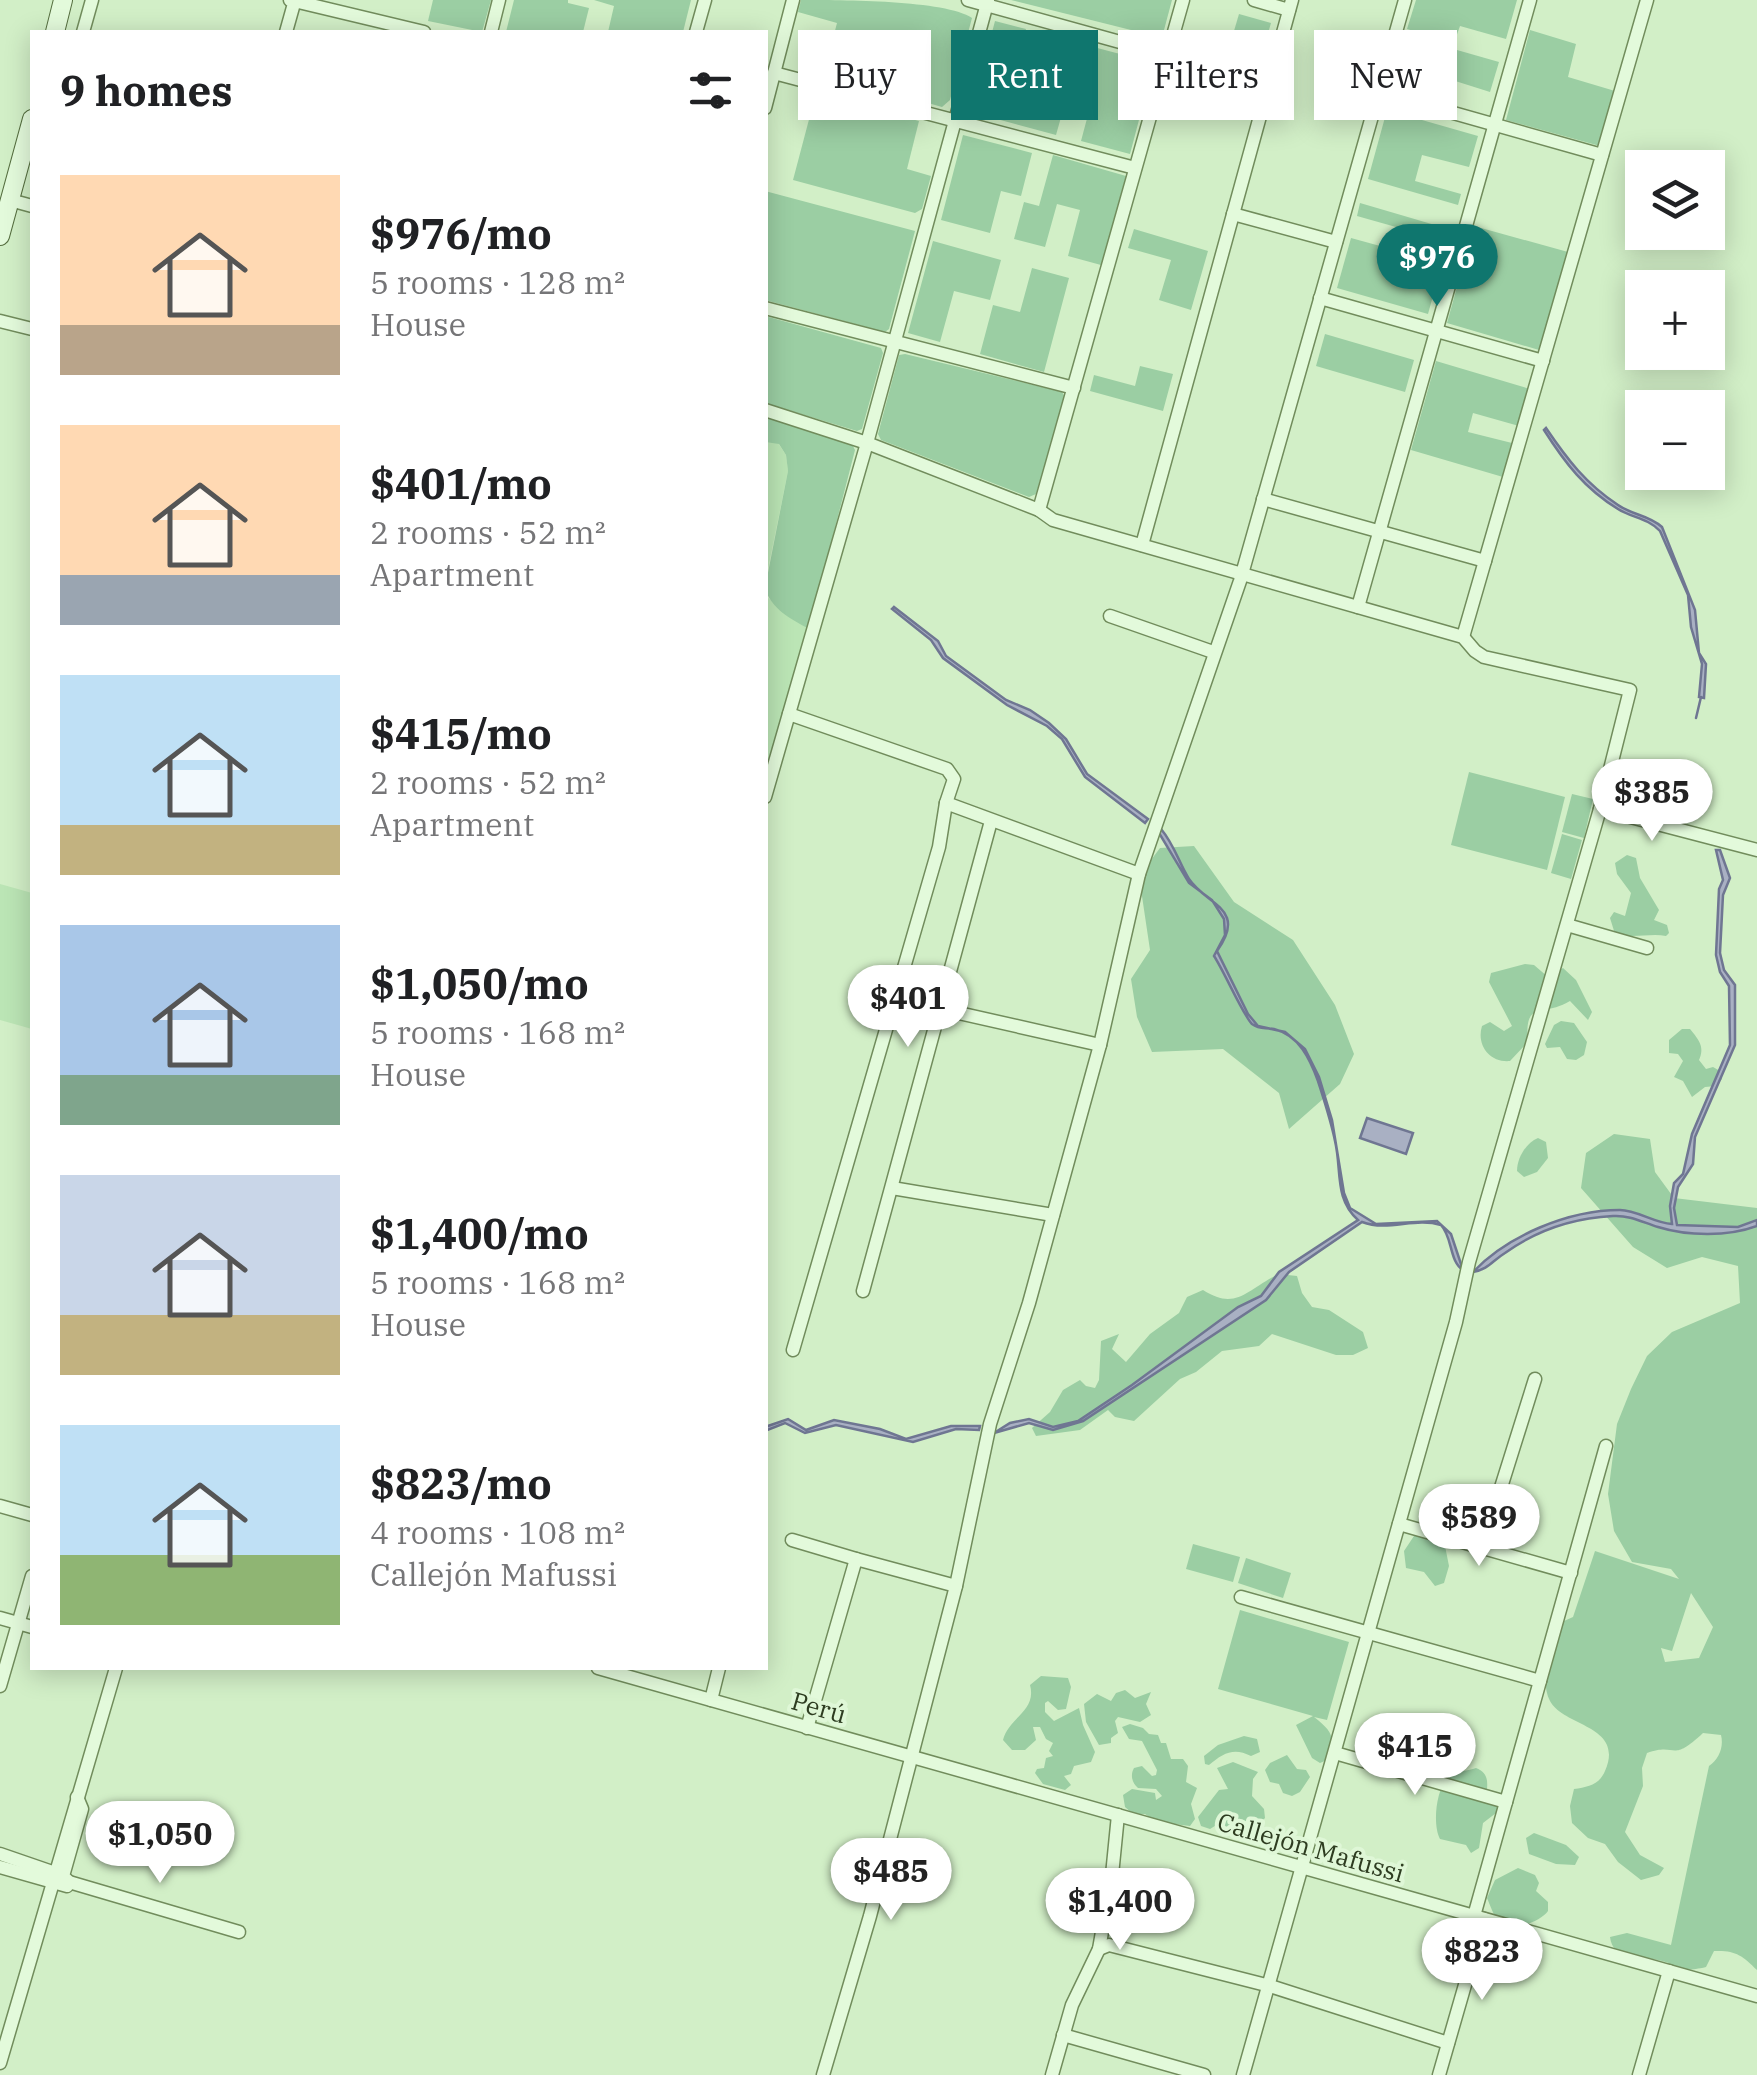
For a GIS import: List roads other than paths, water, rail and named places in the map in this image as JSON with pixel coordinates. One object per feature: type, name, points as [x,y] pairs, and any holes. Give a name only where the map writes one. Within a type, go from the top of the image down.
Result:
[{"type":"street","points":[[56,30],[63,0]]},
{"type":"street","points":[[83,30],[92,0]]},
{"type":"street","points":[[286,30],[294,0],[416,30]]},
{"type":"street","points":[[492,30],[499,0]]},
{"type":"street","points":[[697,30],[705,0]]},
{"type":"street","points":[[768,96],[793,0]]},
{"type":"street","points":[[968,0],[987,2],[1118,40]]},
{"type":"street","points":[[1175,30],[1183,0]]},
{"type":"street","points":[[1142,545],[1291,5],[1254,0]]},
{"type":"street","points":[[1397,30],[1405,0]]},
{"type":"street","points":[[1358,607],[1530,0]]},
{"type":"street","points":[[1463,637],[1647,0]]},
{"type":"street","points":[[768,787],[987,2]]},
{"type":"street","points":[[774,73],[1136,168]]},
{"type":"street","points":[[1457,114],[1602,155]]},
{"type":"street","points":[[1039,510],[1150,120]]},
{"type":"street","points":[[823,2075],[870,1916],[956,1586],[990,1424],[1054,1215],[1100,1045],[1139,874],[1242,574],[1371,120]]},
{"type":"street","points":[[0,236],[30,126]]},
{"type":"street","points":[[10,200],[30,205]]},
{"type":"street","points":[[1233,214],[1336,242]]},
{"type":"street","points":[[1320,298],[1543,361]]},
{"type":"street","points":[[768,309],[1074,388]]},
{"type":"street","points":[[0,320],[30,329]]},
{"type":"street","points":[[768,411],[867,443],[1039,510],[1054,520],[1463,637],[1475,652],[1484,656],[1630,690],[1243,2075]]},
{"type":"street","points":[[1263,498],[1485,561]]},
{"type":"street","points":[[1110,616],[1214,652]]},
{"type":"street","points":[[789,714],[948,769],[954,780],[939,847],[793,1350]]},
{"type":"street","points":[[946,803],[1139,874]]},
{"type":"street","points":[[1600,808],[1757,850]]},
{"type":"street","points":[[863,1290],[991,821]]},
{"type":"street","points":[[1566,925],[1647,948]]},
{"type":"street","points":[[942,1009],[1100,1045]]},
{"type":"street","points":[[892,1188],[1054,1215]]},
{"type":"street","points":[[1482,1548],[1536,1379]]},
{"type":"street","points":[[1439,2075],[1506,1802],[1606,1446]]},
{"type":"street","points":[[0,1506],[30,1514]]},
{"type":"street","points":[[1399,1524],[1571,1573]]},
{"type":"street","points":[[792,1540],[956,1586]]},
{"type":"street","points":[[807,1728],[856,1559]]},
{"type":"street","points":[[0,1686],[26,1625],[30,1592]]},
{"type":"street","points":[[1241,1597],[1540,1681]]},
{"type":"street","points":[[0,1618],[26,1625]]},
{"type":"street","points":[[0,2063],[62,1879],[82,1809],[76,1798],[115,1670]]},
{"type":"street","name":"Perú","points":[[605,1670],[911,1757]]},
{"type":"street","points":[[711,1700],[718,1670]]},
{"type":"street","points":[[1335,1753],[1506,1802]]},
{"type":"street","name":"Callejón Mafussi","points":[[911,1757],[1757,1996]]},
{"type":"street","points":[[1052,2075],[1072,2005],[1099,1949],[1118,1815]]},
{"type":"street","points":[[0,1854],[62,1879],[239,1932]]},
{"type":"street","points":[[0,1867],[62,1879]]},
{"type":"street","points":[[1099,1949],[1109,1945],[1270,1986],[1448,2043]]},
{"type":"street","points":[[1639,2075],[1669,1971]]},
{"type":"street","points":[[1064,2035],[1204,2075]]},
{"type":"water","points":[[1546,428],[1596,488],[1623,508],[1662,527],[1695,610],[1699,653],[1706,664],[1704,698],[1699,697],[1702,664],[1691,627],[1688,595],[1660,531],[1595,493],[1568,464]]},
{"type":"water","points":[[894,607],[938,641],[946,656],[1006,700],[1049,723],[1066,739],[1087,774],[1148,819],[1145,823],[1085,777],[1062,739],[1047,726],[1007,705],[943,658],[931,640]]},
{"type":"water","points":[[1161,829],[1189,879],[1202,892],[1189,883],[1159,833]]},
{"type":"water","points":[[1716,850],[1720,850],[1730,878],[1723,895],[1720,953],[1724,970],[1735,985],[1735,1045],[1695,1137],[1693,1164],[1678,1187],[1674,1208],[1677,1225],[1738,1227],[1757,1220],[1757,1226],[1721,1234],[1694,1234],[1625,1217],[1584,1219],[1530,1238],[1473,1272],[1521,1237],[1580,1215],[1626,1211],[1672,1224],[1674,1183],[1683,1174],[1692,1134],[1730,1045],[1729,986],[1716,955],[1719,889],[1723,880]]},
{"type":"water","points":[[1213,901],[1226,916],[1228,925],[1225,937],[1217,951],[1248,1014],[1258,1026],[1268,1028],[1255,1026],[1248,1019],[1214,956],[1225,935],[1224,919]]},
{"type":"water","points":[[1297,1043],[1305,1049],[1319,1077],[1350,1208],[1376,1224],[1437,1221],[1451,1234],[1463,1270],[1455,1261],[1441,1225],[1382,1226],[1362,1222],[1289,1272],[1266,1300],[1083,1421],[1053,1430],[1029,1423],[994,1433],[1010,1423],[1029,1419],[1053,1427],[1078,1421],[1238,1307],[1261,1296],[1279,1272],[1358,1220],[1350,1212],[1342,1193],[1325,1103],[1315,1073]]},
{"type":"water","points":[[1367,1118],[1413,1133],[1406,1154],[1360,1138]]},
{"type":"water","points":[[788,1419],[806,1430],[834,1420],[880,1429],[906,1439],[951,1426],[980,1426],[979,1430],[956,1429],[913,1442],[836,1425],[805,1433],[785,1423],[768,1430],[768,1426]]},
{"type":"waterway","points":[[1696,718],[1701,697]]}]
